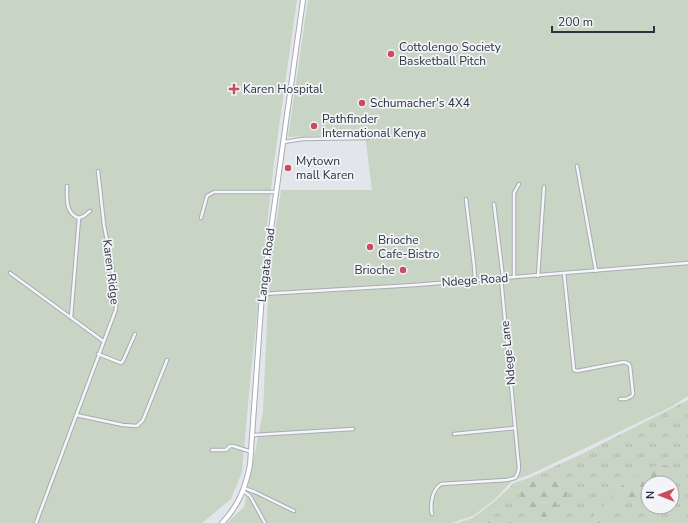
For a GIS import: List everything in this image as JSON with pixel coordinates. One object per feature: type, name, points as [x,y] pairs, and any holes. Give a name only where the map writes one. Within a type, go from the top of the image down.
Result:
[{"type":"main road","name":"Langata Road","points":[[222,523],[237,505],[244,490],[252,452],[262,294],[303,0]]},
{"type":"street","points":[[283,142],[303,139],[368,138]]},
{"type":"street","points":[[577,166],[596,271]]},
{"type":"street","name":"Karen Ridge","points":[[36,523],[98,354],[115,314],[116,306],[98,171]]},
{"type":"street","points":[[514,277],[514,193],[520,184]]},
{"type":"street","points":[[67,186],[67,200],[69,209],[76,217],[79,218]]},
{"type":"street","points":[[538,276],[544,187]]},
{"type":"street","points":[[200,218],[206,199],[209,194],[214,192],[276,192]]},
{"type":"street","points":[[466,199],[475,280]]},
{"type":"street","name":"Ndege Lane","points":[[432,514],[430,504],[436,488],[441,484],[513,479],[517,476],[519,469],[494,204]]},
{"type":"street","points":[[79,218],[90,211]]},
{"type":"street","points":[[70,317],[79,218]]},
{"type":"street","name":"Ndege Road","points":[[262,294],[538,276],[688,263]]},
{"type":"street","points":[[10,273],[103,341]]},
{"type":"street","points":[[564,273],[574,370],[577,371],[624,362],[629,364],[633,394],[626,399],[620,398]]},
{"type":"street","points":[[98,354],[121,363],[124,360],[135,334]]},
{"type":"street","points":[[76,415],[123,425],[137,426],[143,420],[168,360]]},
{"type":"street","points":[[454,434],[515,428]]},
{"type":"street","points":[[253,435],[353,429]]},
{"type":"street","points":[[212,450],[226,450],[230,446],[233,446],[252,452]]},
{"type":"street","points":[[244,490],[255,492],[294,511]]},
{"type":"street","points":[[244,490],[250,496],[265,523]]},
{"type":"green space","points":[[0,0],[297,0],[274,162],[251,371],[242,472],[231,499],[202,523],[0,523]]},
{"type":"green space","points":[[308,0],[688,0],[688,396],[671,407],[529,475],[513,480],[494,500],[473,516],[451,523],[227,523],[244,507],[263,412],[269,274],[281,190],[372,190],[365,135],[288,137]]},
{"type":"green space","points":[[688,400],[688,523],[457,523],[473,518],[495,501],[514,483],[529,478],[582,454]]},
{"type":"green space","points":[[659,465],[670,466],[673,475],[640,475],[640,499],[625,500],[615,505],[601,523],[587,523],[624,484],[644,469]]},
{"type":"green space","points":[[547,479],[563,480],[571,487],[566,497],[557,506],[552,523],[534,523],[535,519],[530,508],[521,499],[521,488],[529,481]]},
{"type":"green space","points":[[485,513],[513,523],[481,523]]},
{"type":"place","name":"Cottolengo Society Basketball Pitch","points":[[391,54]]},
{"type":"place","name":"Karen Hospital","points":[[234,89]]},
{"type":"place","name":"Schumacher's 4X4","points":[[362,103]]},
{"type":"place","name":"Pathfinder International Kenya","points":[[314,126]]},
{"type":"place","name":"Mytown mall Karen","points":[[288,168]]},
{"type":"place","name":"Brioche Cafe-Bistro","points":[[370,247]]},
{"type":"place","name":"Brioche","points":[[403,270]]}]
